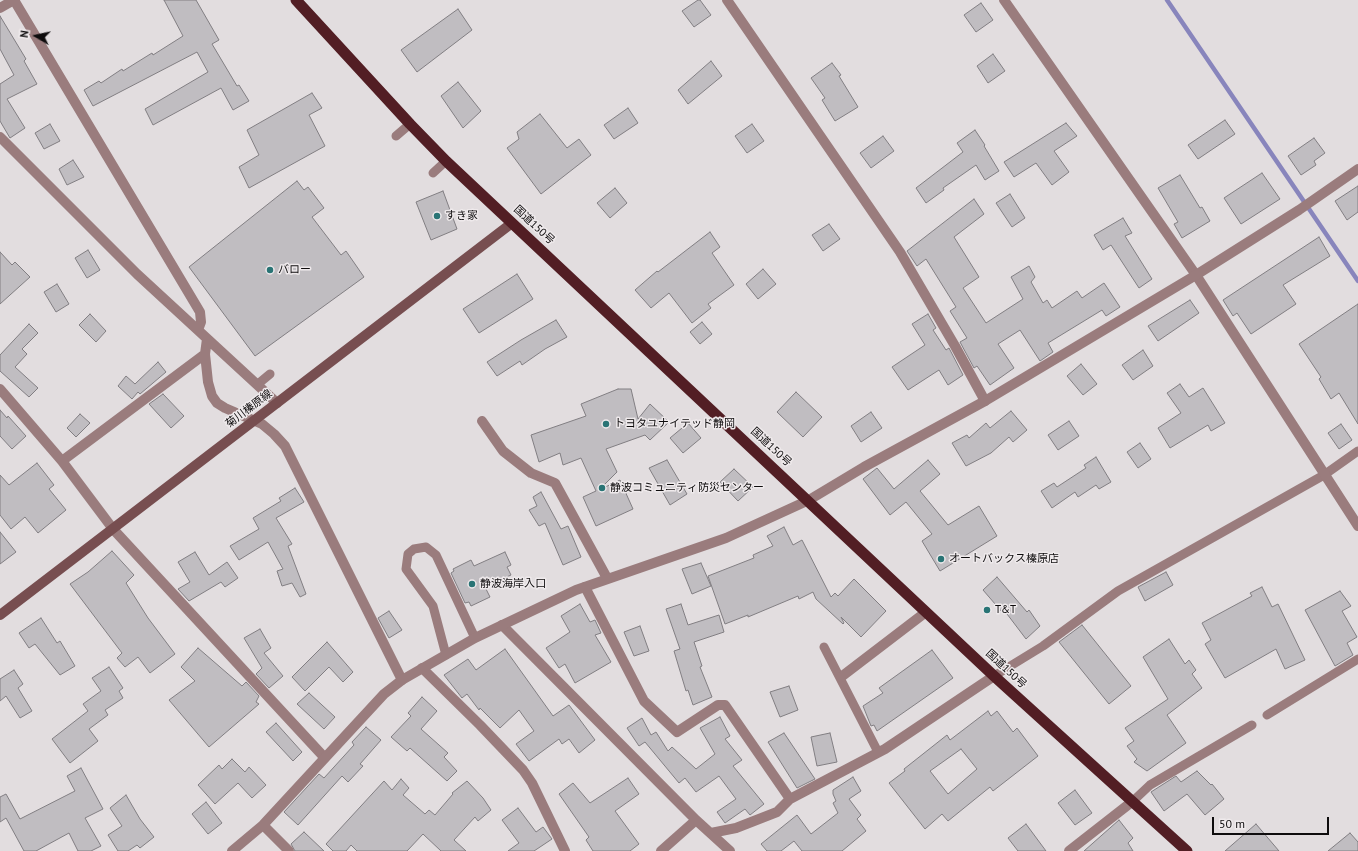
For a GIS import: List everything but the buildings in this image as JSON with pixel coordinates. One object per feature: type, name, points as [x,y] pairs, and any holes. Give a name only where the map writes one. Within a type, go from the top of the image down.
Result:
[{"type":"highway","name":"国道150号","points":[[296,0],[410,124],[446,160],[994,676],[1188,851]]},
{"type":"main road","name":"菊川榛原線","points":[[0,615],[512,222]]},
{"type":"street","points":[[0,8],[14,0],[200,312],[201,322],[198,330]]},
{"type":"street","points":[[726,0],[900,252],[956,346],[985,401]]},
{"type":"street","points":[[1004,0],[1196,275],[1358,526]]},
{"type":"street","points":[[0,137],[137,274],[277,403]]},
{"type":"street","points":[[232,851],[263,825],[324,757],[384,694],[402,680],[475,638],[585,587],[607,578],[726,538],[808,500],[864,467],[985,401],[1196,275],[1357,173]]},
{"type":"street","points":[[207,339],[205,354],[208,382],[212,396],[217,403],[255,420],[274,434],[285,446],[402,680]]},
{"type":"street","points":[[62,460],[205,354]]},
{"type":"street","points":[[0,389],[62,460],[113,528],[324,757]]},
{"type":"street","points":[[482,421],[503,451],[531,473],[555,483],[607,578]]},
{"type":"street","points":[[585,587],[644,701],[677,732],[718,705],[725,705],[790,799]]},
{"type":"street","points":[[841,677],[926,612]]},
{"type":"street","points":[[502,625],[696,820],[730,851]]},
{"type":"street","points":[[422,668],[480,725],[529,779],[565,851]]},
{"type":"street","points":[[711,834],[736,828],[777,812],[790,799],[878,752],[994,676]]},
{"type":"street","points":[[1069,851],[1133,801]]},
{"type":"street","points":[[661,851],[696,820]]},
{"type":"street","points":[[263,825],[289,851]]},
{"type":"lane","points":[[396,136],[410,124]]},
{"type":"lane","points":[[433,173],[446,160]]},
{"type":"lane","points":[[258,384],[270,374]]},
{"type":"lane","points":[[994,676],[1043,646],[1118,591],[1324,475],[1358,451]]},
{"type":"lane","points":[[446,655],[433,606],[406,569],[408,554],[414,549],[426,547],[436,555],[475,638]]},
{"type":"lane","points":[[824,647],[841,677],[878,752]]},
{"type":"lane","points":[[1267,715],[1358,659]]},
{"type":"lane","points":[[1133,801],[1150,785],[1252,725]]},
{"type":"waterway","points":[[1167,0],[1358,281]]},
{"type":"place","name":"すき家","points":[[437,216]]},
{"type":"place","name":"バロー","points":[[270,270]]},
{"type":"place","name":"トヨタユナイテッド静岡","points":[[606,424]]},
{"type":"place","name":"静波コミュニティ防災センター","points":[[602,488]]},
{"type":"place","name":"オートバックス榛原店","points":[[941,559]]},
{"type":"place","name":"静波海岸入口","points":[[472,584]]},
{"type":"place","name":"T&T","points":[[987,610]]}]
